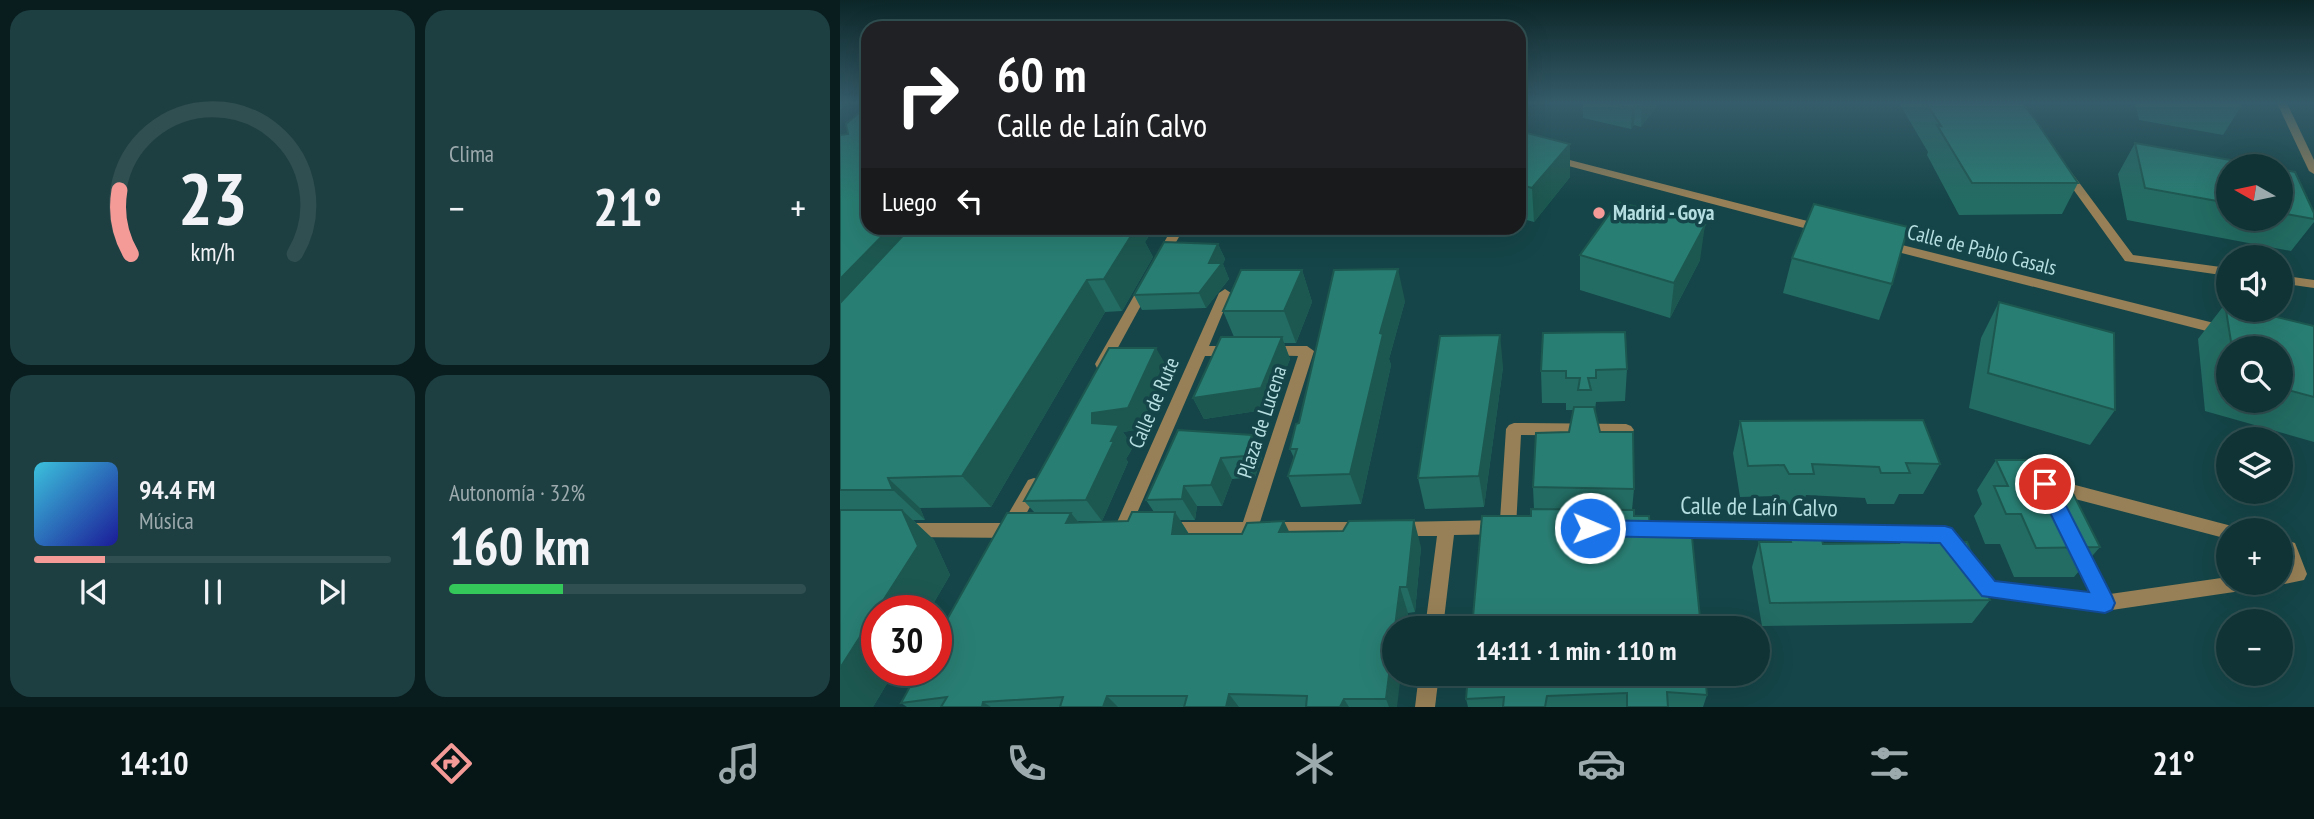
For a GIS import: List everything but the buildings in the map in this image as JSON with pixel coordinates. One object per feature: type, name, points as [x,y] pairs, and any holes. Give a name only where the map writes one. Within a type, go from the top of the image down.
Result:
[{"type":"street","points":[[2298,136],[2314,171]]},
{"type":"street","points":[[1526,152],[1839,233]]},
{"type":"street","points":[[2055,158],[2129,258],[2216,270]]},
{"type":"street","points":[[1095,376],[1174,235]]},
{"type":"street","name":"Calle de Pablo Casals","points":[[1879,243],[2239,334]]},
{"type":"street","points":[[2293,281],[2314,284]]},
{"type":"street","name":"Calle de Rute","points":[[1225,293],[1128,529],[1250,530]]},
{"type":"street","name":"Plaza de Lucena","points":[[1199,351],[1307,351],[1250,530]]},
{"type":"street","points":[[1250,530],[1515,527],[1514,429],[1626,429]]},
{"type":"street","points":[[1004,537],[1041,472]]},
{"type":"street","points":[[2057,508],[2045,484],[2216,529]]},
{"type":"street","points":[[1435,616],[1446,529]]},
{"type":"street","name":"Calle de Laín Calvo","points":[[1658,529],[1945,534],[1989,590],[2105,603],[2216,587]]},
{"type":"street","points":[[891,530],[1004,537],[1038,531]]},
{"type":"street","points":[[2069,531],[2105,603]]},
{"type":"street","points":[[2293,560],[2298,574],[2293,575]]},
{"type":"street","points":[[1425,707],[1428,686]]},
{"type":"place","name":"Madrid - Goya","points":[[1599,213]]},
{"type":"route","points":[[1590,528],[1945,534],[1989,590],[2105,603],[2045,484]]}]
